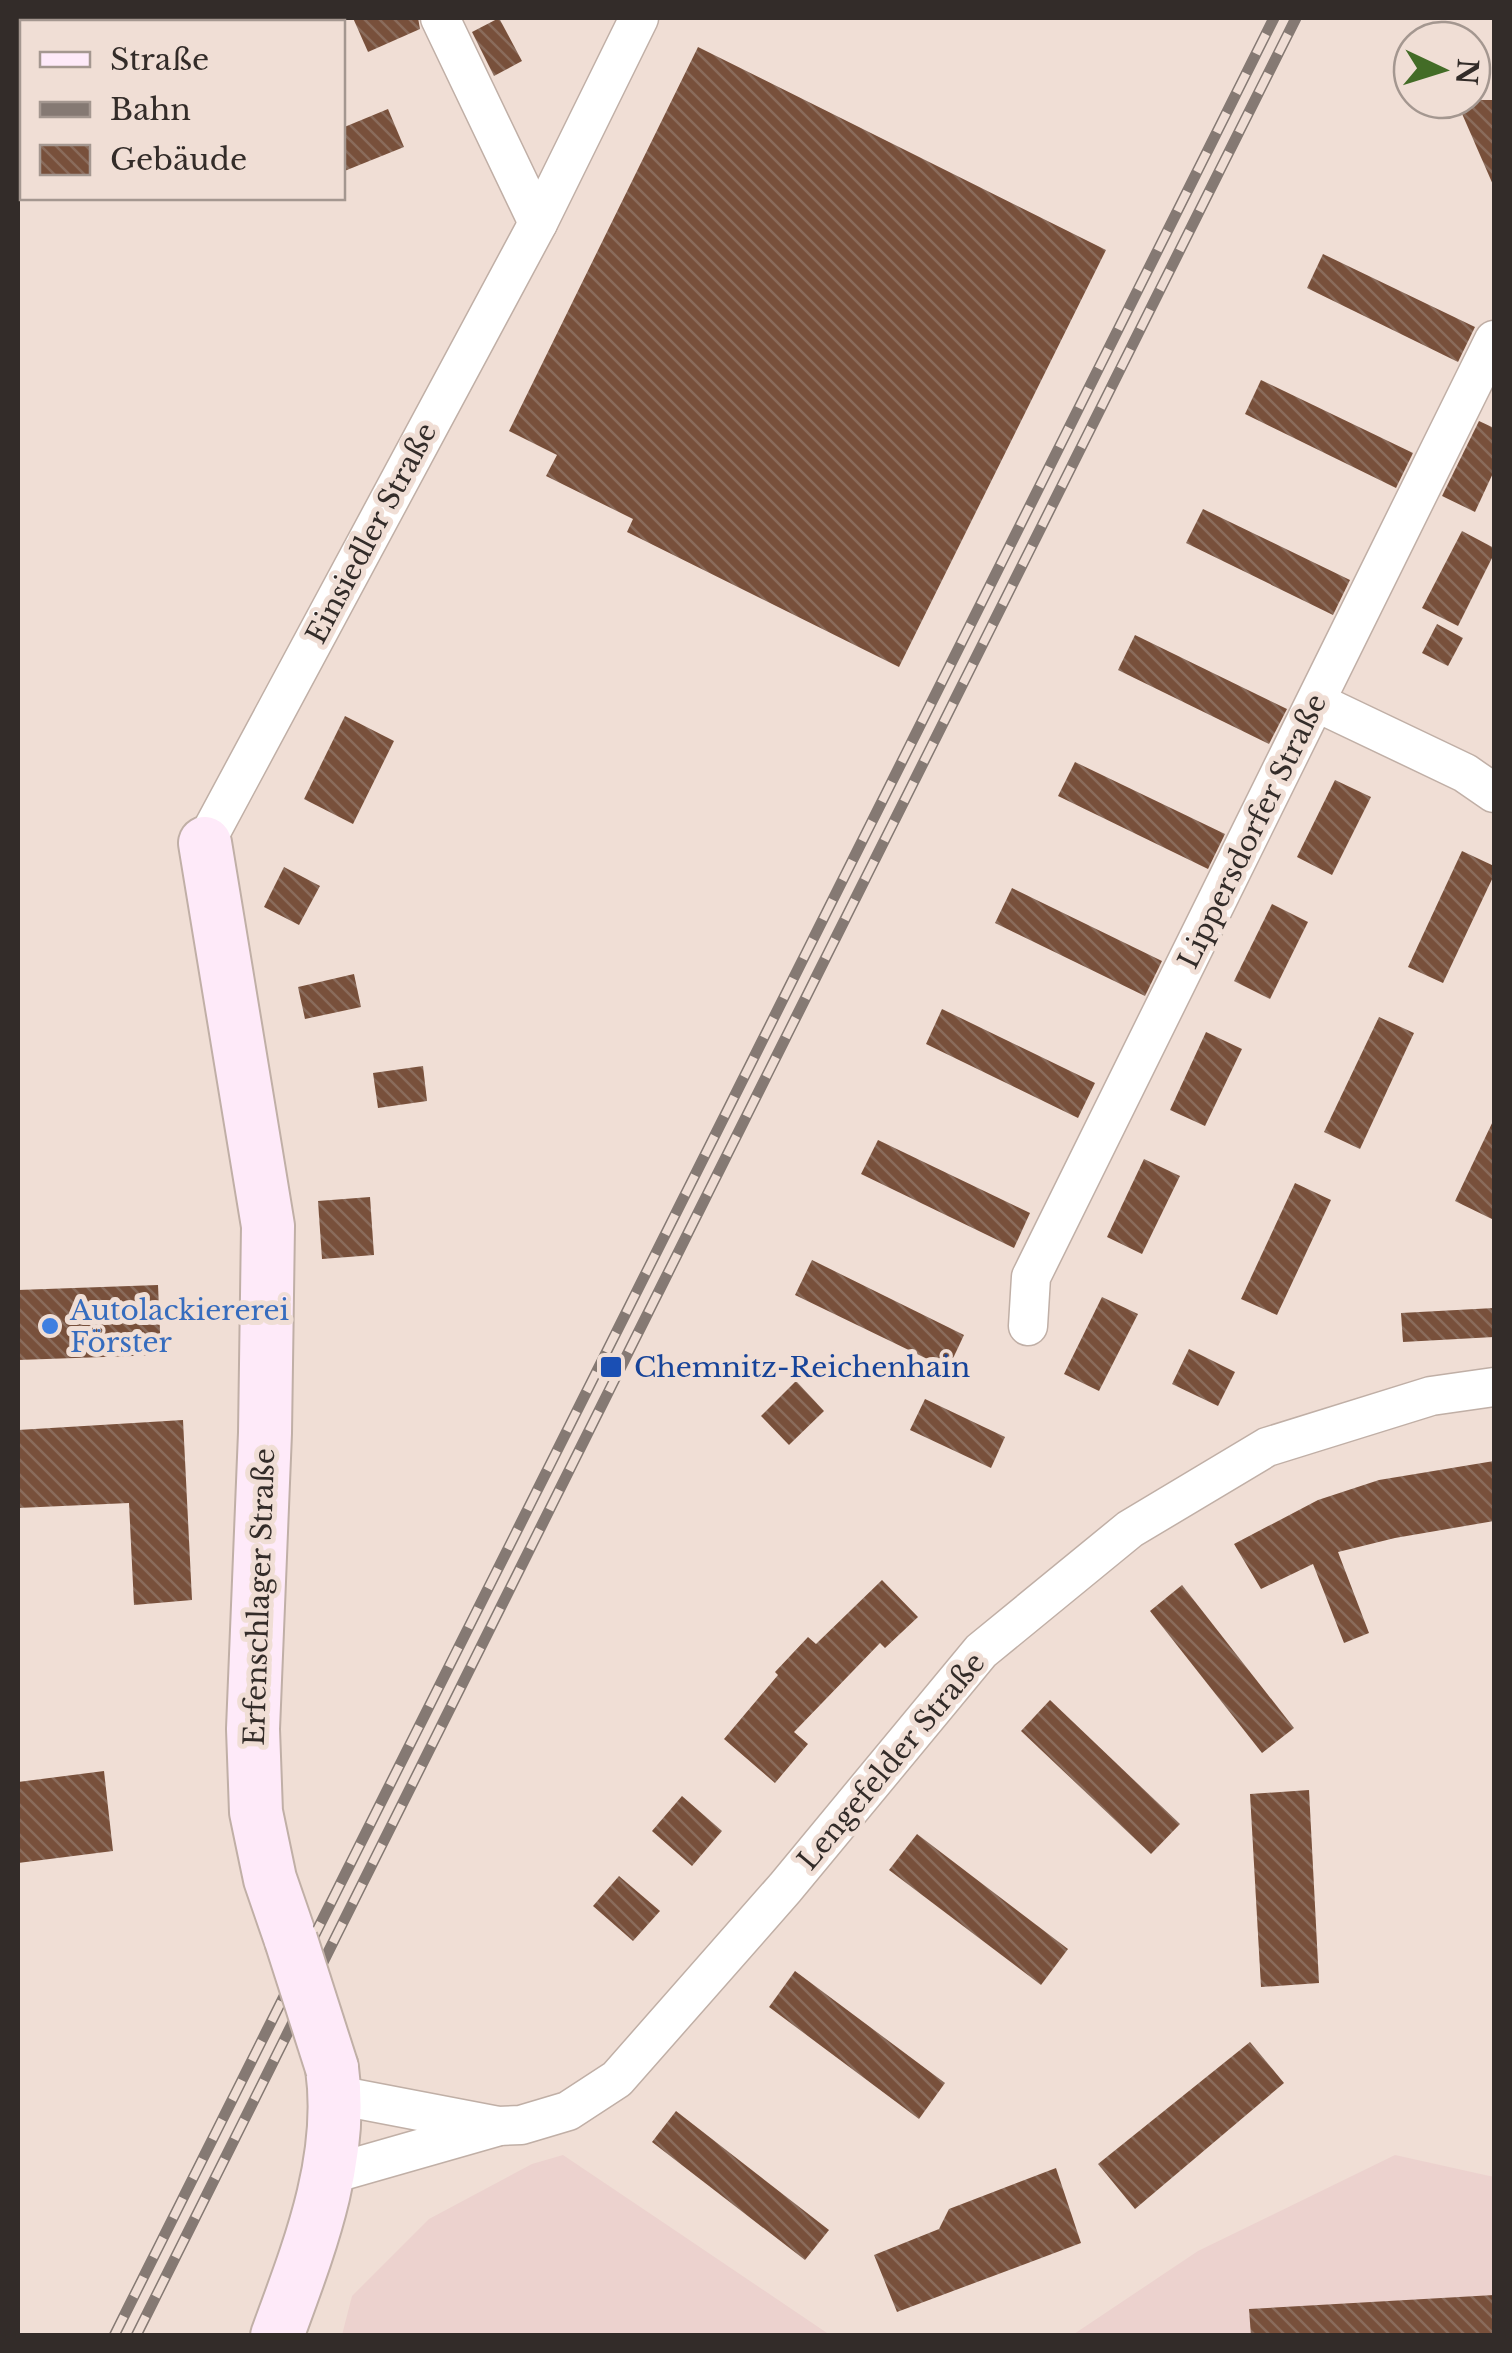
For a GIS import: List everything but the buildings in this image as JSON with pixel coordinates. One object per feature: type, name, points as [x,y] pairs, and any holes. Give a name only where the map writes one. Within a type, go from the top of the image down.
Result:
[{"type":"main road","name":"Erfenschlager Straße","points":[[205,843],[268,1226],[265,1433],[253,1728],[256,1812],[270,1879],[334,2081],[335,2135],[328,2175],[277,2336]]},
{"type":"street","points":[[440,18],[538,223]]},
{"type":"street","name":"Einsiedler Straße","points":[[205,843],[538,223],[639,18]]},
{"type":"street","name":"Lippersdorfer Straße","points":[[1028,1326],[1031,1276],[1494,340]]},
{"type":"street","points":[[1316,702],[1465,773],[1494,793]]},
{"type":"street","name":"Lengefelder Straße","points":[[334,2081],[498,2126],[521,2126],[568,2111],[618,2080],[785,1888],[981,1652],[1130,1529],[1267,1447],[1430,1396],[1494,1387]]},
{"type":"street","name":"Lengefelder Straße","points":[[328,2175],[498,2126]]},
{"type":"shaded area","points":[[563,2155],[830,2335],[342,2335],[352,2296],[429,2219],[532,2164]]},
{"type":"shaded area","points":[[1395,2155],[1494,2177],[1494,2335],[1071,2336],[1198,2251]]},
{"type":"railway","points":[[114,2336],[1274,18]]},
{"type":"railway","points":[[136,2336],[1296,18]]},
{"type":"place","name":"Autolackiererei Förster","points":[[50,1326]]},
{"type":"place","name":"Chemnitz-Reichenhain","points":[[611,1367]]}]
